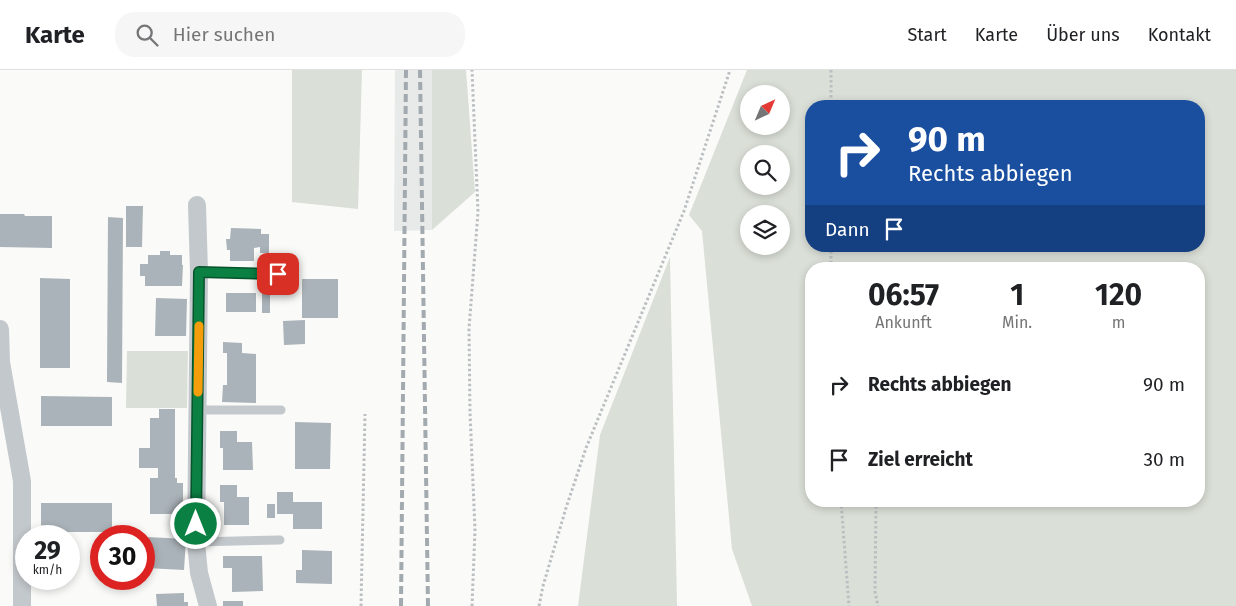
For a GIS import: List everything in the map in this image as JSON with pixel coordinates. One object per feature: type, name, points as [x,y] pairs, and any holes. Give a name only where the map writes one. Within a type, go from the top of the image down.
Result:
[{"type":"street","points":[[197,205],[199,272],[196,542],[198,573],[208,606]]},
{"type":"street","points":[[0,329],[0,362],[22,481],[22,606]]},
{"type":"lane","points":[[199,272],[278,274]]},
{"type":"lane","points":[[198,410],[281,410]]},
{"type":"lane","points":[[196,542],[280,540]]},
{"type":"path","points":[[472,70],[478,212],[469,329],[475,530],[472,606]]},
{"type":"path","points":[[539,606],[542,586],[586,448],[684,211],[730,70]]},
{"type":"path","points":[[831,70],[831,100]]},
{"type":"path","points":[[361,606],[364,414]]},
{"type":"path","points":[[842,507],[849,606]]},
{"type":"path","points":[[876,507],[875,592],[878,606]]},
{"type":"shaded area","points":[[292,70],[362,70],[358,209],[292,202]]},
{"type":"shaded area","points":[[395,70],[432,70],[432,230],[394,231]]},
{"type":"shaded area","points":[[432,70],[466,70],[475,192],[432,230]]},
{"type":"shaded area","points":[[747,70],[1236,70],[1236,606],[752,606],[732,549],[702,231],[689,215],[740,88],[740,135],[790,135],[790,85],[741,85]]},
{"type":"shaded area","points":[[670,257],[677,606],[578,606],[600,435]]},
{"type":"shaded area","points":[[127,351],[188,351],[187,408],[126,408]]},
{"type":"building","points":[[126,206],[143,206],[142,247],[126,247]]},
{"type":"building","points":[[0,214],[52,216],[52,248],[0,247]]},
{"type":"building","points":[[108,217],[123,218],[122,383],[107,382]]},
{"type":"building","points":[[231,228],[261,229],[261,234],[269,234],[269,253],[260,253],[260,247],[254,248],[254,261],[230,261],[230,250],[227,250],[226,239],[230,239]]},
{"type":"building","points":[[160,251],[170,251],[170,255],[182,255],[182,286],[145,286],[145,276],[140,276],[140,264],[148,264],[148,255],[160,255]]},
{"type":"building","points":[[40,278],[70,279],[70,368],[40,368]]},
{"type":"building","points":[[302,279],[338,279],[338,318],[302,318]]},
{"type":"building","points":[[262,292],[270,293],[270,313],[262,313]]},
{"type":"building","points":[[226,293],[256,293],[256,312],[226,312]]},
{"type":"building","points":[[156,298],[187,299],[186,336],[155,336]]},
{"type":"building","points":[[305,320],[305,344],[284,345],[283,321]]},
{"type":"building","points":[[223,342],[242,343],[242,353],[256,354],[256,403],[222,402],[223,385],[227,385],[227,353],[223,353]]},
{"type":"building","points":[[41,396],[112,397],[112,426],[41,426]]},
{"type":"building","points":[[159,409],[175,409],[175,478],[177,478],[177,483],[183,483],[183,514],[150,514],[150,478],[158,478],[158,468],[139,468],[139,448],[150,448],[150,418],[159,418]]},
{"type":"building","points":[[295,422],[331,423],[330,469],[295,469]]},
{"type":"building","points":[[220,431],[237,431],[237,442],[252,442],[253,470],[223,470],[223,448],[220,448]]},
{"type":"building","points":[[220,485],[237,485],[237,497],[249,497],[249,525],[224,525],[224,502],[220,502]]},
{"type":"building","points":[[277,492],[293,492],[293,502],[322,502],[322,529],[293,529],[293,514],[277,514]]},
{"type":"building","points":[[41,503],[112,503],[112,525],[90,525],[90,532],[80,532],[80,525],[41,525]]},
{"type":"building","points":[[267,504],[275,504],[275,518],[267,518]]},
{"type":"building","points":[[155,537],[186,539],[184,570],[155,568]]},
{"type":"building","points":[[302,550],[332,551],[332,584],[296,583],[296,570],[302,570]]},
{"type":"building","points":[[223,556],[262,556],[263,591],[232,592],[232,568],[223,568]]},
{"type":"building","points":[[184,593],[184,602],[188,602],[188,606],[157,606],[156,594]]},
{"type":"building","points":[[223,601],[243,601],[243,606],[223,606]]},
{"type":"railway","points":[[401,606],[406,70]]},
{"type":"railway","points":[[420,70],[428,606]]},
{"type":"slow traffic","points":[[198,392],[199,326]]},
{"type":"route","points":[[196,524],[199,272],[278,274]]}]
